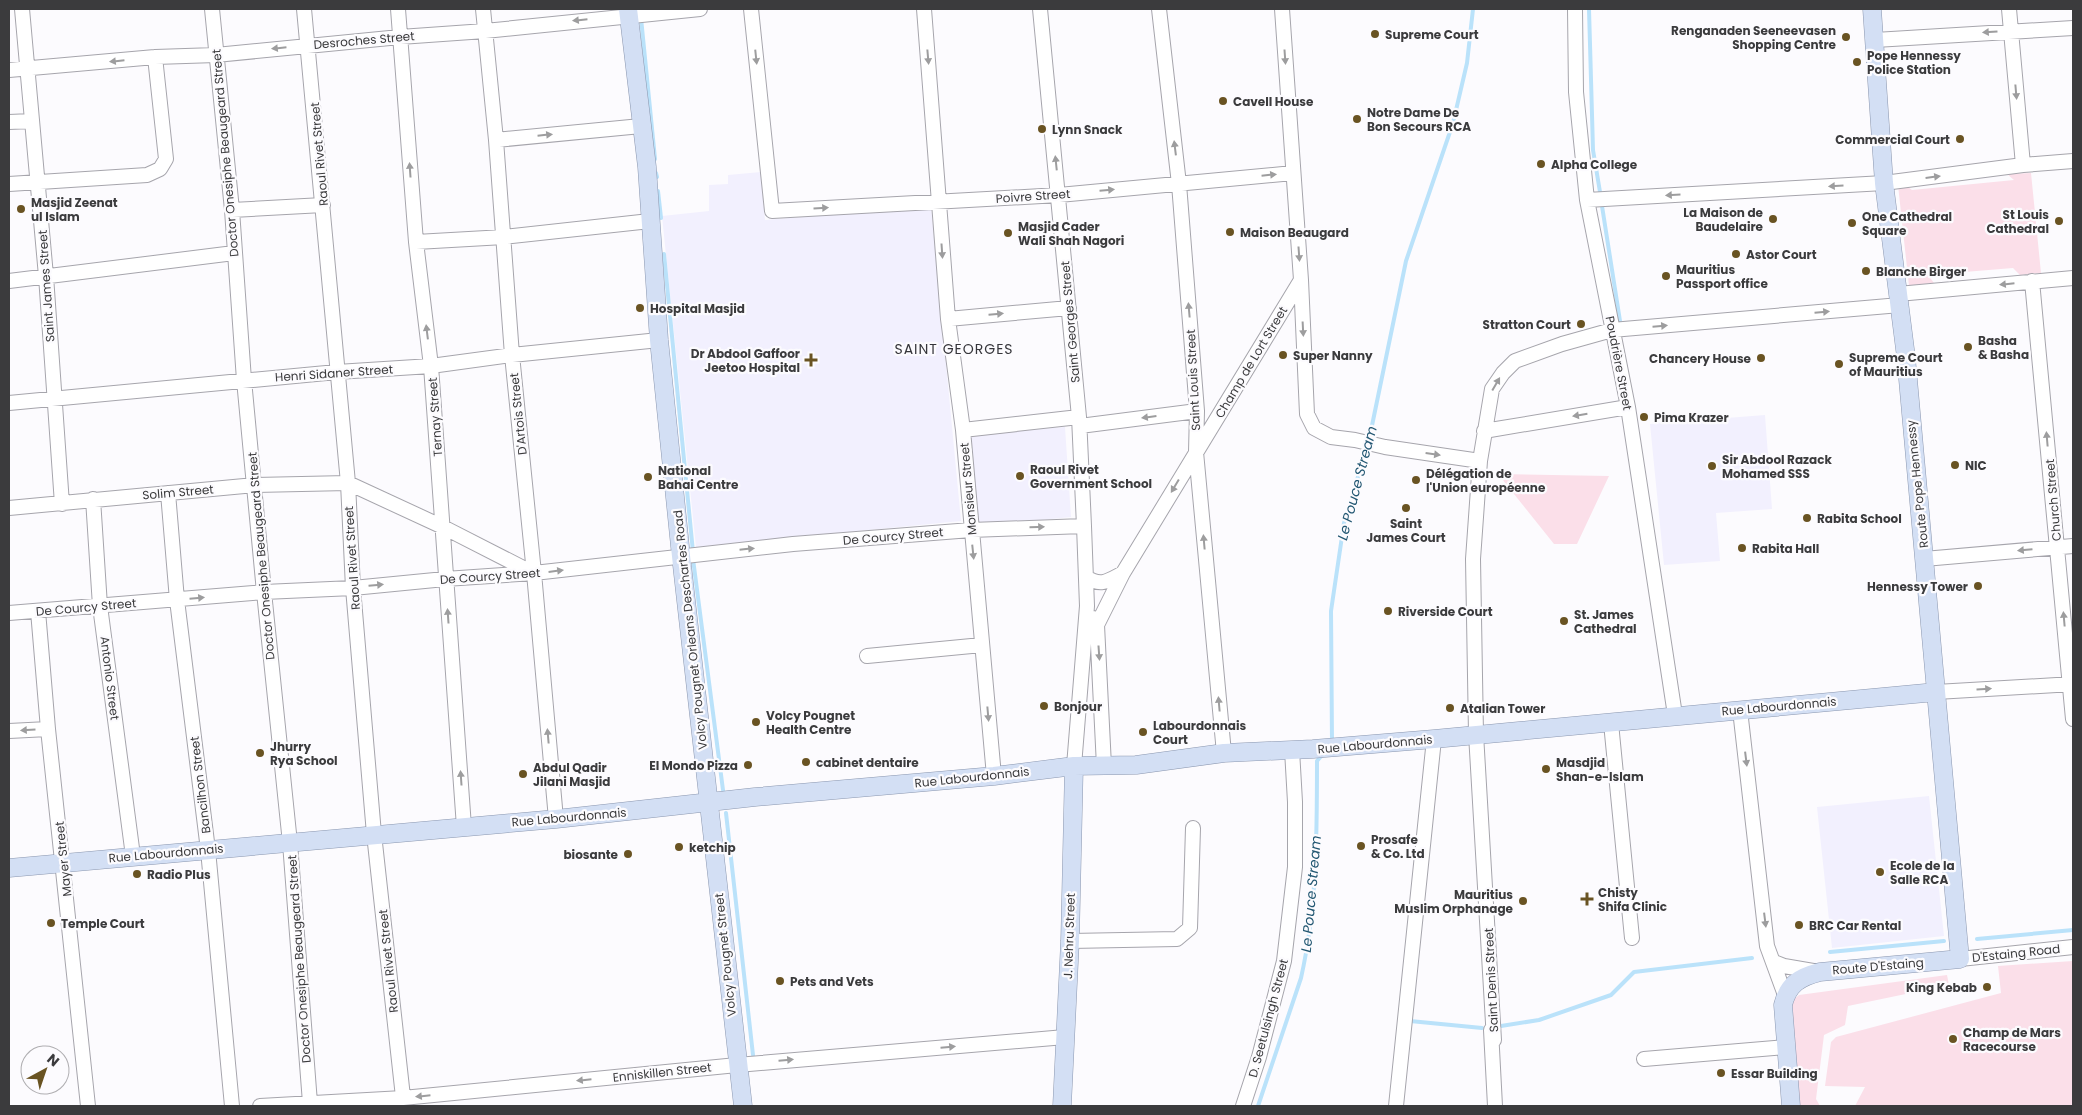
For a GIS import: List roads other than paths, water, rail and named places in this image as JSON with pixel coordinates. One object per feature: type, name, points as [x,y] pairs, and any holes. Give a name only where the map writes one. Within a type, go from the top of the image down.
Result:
[{"type":"main road","name":"Route Pope Hennessy","points":[[1872,9],[1884,183],[1899,300],[1960,959]]},
{"type":"main road","name":"Volcy Pougnet Orleans Deschartes Road","points":[[628,12],[647,167],[659,340],[689,555],[709,803]]},
{"type":"main road","name":"Rue Labourdonnais","points":[[9,868],[556,819],[755,797],[994,776],[1074,766],[1136,765],[1224,752],[1348,747],[1434,739],[1476,739],[1675,715],[1936,692]]},
{"type":"main road","name":"J. Nehru Street","points":[[1062,1106],[1070,941],[1074,766]]},
{"type":"main road","name":"Volcy Pougnet Street","points":[[709,803],[743,1106]]},
{"type":"main road","name":"Route D'Estaing","points":[[1785,995],[1798,980],[1820,972],[1960,959]]},
{"type":"main road","points":[[1785,995],[1783,1005],[1791,1106]]},
{"type":"street","name":"Saint James Street","points":[[22,9],[46,276],[53,400],[62,504]]},
{"type":"street","name":"Doctor Onesiphe Beaugeard Street","points":[[212,9],[232,210],[244,380],[290,843],[310,1103]]},
{"type":"street","name":"Raoul Rivet Street","points":[[304,9],[309,45],[348,483],[353,588],[374,834],[403,1103]]},
{"type":"street","name":"Ternay Street","points":[[398,9],[416,242],[431,366],[464,827]]},
{"type":"street","name":"D'Artois Street","points":[[483,9],[496,140],[512,355],[556,819]]},
{"type":"street","name":"Desroches Street","points":[[9,70],[28,70],[154,57],[216,55],[309,45],[485,31],[628,12],[649,15],[700,9]]},
{"type":"street","name":"Poivre Street","points":[[751,9],[772,211],[1059,194],[1293,172]]},
{"type":"street","name":"Monsieur Street","points":[[924,9],[948,319],[962,430],[994,776]]},
{"type":"street","name":"Saint Georges Street","points":[[1040,9],[1059,194],[1079,422],[1084,526],[1087,606],[1074,766]]},
{"type":"street","name":"Saint Louis Street","points":[[1159,9],[1179,184],[1197,411],[1196,452],[1224,752]]},
{"type":"street","points":[[1282,9],[1301,280],[1307,414],[1310,422],[1322,434],[1386,447],[1480,461]]},
{"type":"street","name":"Poudrière Street","points":[[1576,9],[1576,92],[1587,200],[1628,407],[1675,715]]},
{"type":"street","points":[[2009,9],[2023,165]]},
{"type":"street","points":[[1875,40],[2073,28]]},
{"type":"street","points":[[9,184],[147,175],[160,169],[166,159],[154,57]]},
{"type":"street","points":[[9,122],[32,121]]},
{"type":"street","points":[[496,140],[641,126]]},
{"type":"street","points":[[1587,200],[1884,183],[2023,165],[2073,161]]},
{"type":"street","points":[[232,210],[323,205]]},
{"type":"street","points":[[416,242],[504,237],[650,221]]},
{"type":"street","points":[[9,281],[234,253]]},
{"type":"street","name":"Saint Denis Street","points":[[1495,1106],[1476,739],[1472,559],[1480,461],[1492,388],[1515,361],[1612,330],[1899,300],[2032,281],[2073,278]]},
{"type":"street","name":"Champ de Lort Street","points":[[1097,625],[1123,573],[1301,280]]},
{"type":"street","name":"Church Street","points":[[2032,281],[2073,719]]},
{"type":"street","points":[[948,319],[1069,308]]},
{"type":"street","name":"Henri Sidaner Street","points":[[9,403],[244,380],[431,366],[512,355],[659,340]]},
{"type":"street","points":[[1484,431],[1628,407]]},
{"type":"street","points":[[962,430],[1197,411]]},
{"type":"street","points":[[348,483],[443,527],[534,573]]},
{"type":"street","name":"Solim Street","points":[[9,508],[255,485],[348,483]]},
{"type":"street","name":"Bancilhon Street","points":[[168,493],[177,600],[208,850],[232,1106]]},
{"type":"street","name":"Antonio Street","points":[[93,499],[100,606],[133,856]]},
{"type":"street","name":"De Courcy Street","points":[[9,613],[264,592],[353,588],[534,573],[793,544],[971,530],[1084,526]]},
{"type":"street","points":[[1924,560],[2073,546]]},
{"type":"street","points":[[1086,577],[1094,582],[1104,583],[1123,573]]},
{"type":"street","name":"Saint Georges Street","points":[[1087,606],[1097,625],[1104,766]]},
{"type":"street","name":"Mayer Street","points":[[38,611],[48,729],[64,863],[88,1106]]},
{"type":"street","points":[[867,656],[982,646]]},
{"type":"street","points":[[1936,692],[2071,684]]},
{"type":"street","points":[[1080,688],[1101,688]]},
{"type":"street","points":[[1740,710],[1768,946],[1785,995]]},
{"type":"street","points":[[1611,723],[1632,938]]},
{"type":"street","points":[[9,732],[48,729]]},
{"type":"street","points":[[1396,1106],[1434,739]]},
{"type":"street","name":"Saint Denis Street","points":[[1476,739],[1493,1016],[1494,1040],[1476,739]]},
{"type":"street","name":"D. Seetulsingh Street","points":[[1243,1106],[1259,1058],[1284,961],[1295,867],[1296,802],[1292,750]]},
{"type":"street","points":[[1070,941],[1177,939],[1184,934],[1190,928],[1193,828]]},
{"type":"street","name":"D'Estaing Road","points":[[1960,959],[2073,947]]},
{"type":"street","points":[[1774,962],[1784,966],[1820,972]]},
{"type":"street","name":"Enniskillen Street","points":[[260,1106],[310,1103],[403,1103],[737,1064],[1065,1037]]},
{"type":"street","points":[[1644,1059],[1787,1047]]},
{"type":"waterway","name":"Le Pouce Stream","points":[[1369,440],[1406,261],[1453,123],[1467,63],[1473,9]]},
{"type":"waterway","points":[[1589,9],[1593,150],[1600,192]]},
{"type":"waterway","points":[[641,18],[655,159]]},
{"type":"waterway","points":[[656,173],[657,177]]},
{"type":"waterway","points":[[658,191],[661,218]]},
{"type":"waterway","points":[[1602,206],[1620,321]]},
{"type":"waterway","points":[[664,254],[693,552]]},
{"type":"waterway","name":"Le Pouce Stream","points":[[1332,743],[1331,611],[1344,523],[1367,447]]},
{"type":"waterway","points":[[693,559],[723,790]]},
{"type":"waterway","name":"Le Pouce Stream","points":[[1258,1106],[1301,978],[1306,951],[1315,870],[1317,761],[1323,754]]},
{"type":"waterway","points":[[726,813],[753,1055]]},
{"type":"waterway","points":[[1977,939],[2073,930]]},
{"type":"waterway","points":[[1830,952],[1944,941]]},
{"type":"waterway","points":[[1501,1026],[1539,1020],[1611,995],[1634,972],[1752,958]]},
{"type":"waterway","points":[[1410,1021],[1482,1028]]},
{"type":"place","name":"Supreme Court","points":[[1375,34]]},
{"type":"place","name":"Renganaden Seeneevasen Shopping Centre","points":[[1846,37]]},
{"type":"place","name":"Pope Hennessy Police Station","points":[[1857,62]]},
{"type":"place","name":"Cavell House","points":[[1223,101]]},
{"type":"place","name":"Notre Dame De Bon Secours RCA","points":[[1357,119]]},
{"type":"place","name":"Lynn Snack","points":[[1042,129]]},
{"type":"place","name":"Commercial Court","points":[[1960,139]]},
{"type":"place","name":"Alpha College","points":[[1541,164]]},
{"type":"place","name":"Masjid Zeenat ul Islam","points":[[21,209]]},
{"type":"place","name":"La Maison de Baudelaire","points":[[1773,219]]},
{"type":"place","name":"St Louis Cathedral","points":[[2059,221]]},
{"type":"place","name":"One Cathedral Square","points":[[1852,223]]},
{"type":"place","name":"Maison Beaugard","points":[[1230,232]]},
{"type":"place","name":"Masjid Cader Wali Shah Nagori","points":[[1008,233]]},
{"type":"place","name":"Astor Court","points":[[1736,254]]},
{"type":"place","name":"Blanche Birger","points":[[1866,271]]},
{"type":"place","name":"Mauritius Passport office","points":[[1666,276]]},
{"type":"place","name":"Hospital Masjid","points":[[640,308]]},
{"type":"place","name":"Stratton Court","points":[[1581,324]]},
{"type":"place","name":"Basha & Basha","points":[[1968,347]]},
{"type":"place","name":"Super Nanny","points":[[1283,355]]},
{"type":"place","name":"Chancery House","points":[[1761,358]]},
{"type":"place","name":"Dr Abdool Gaffoor Jeetoo Hospital","points":[[811,360]]},
{"type":"place","name":"Supreme Court of Mauritius","points":[[1839,364]]},
{"type":"place","name":"Pima Krazer","points":[[1644,417]]},
{"type":"place","name":"NIC","points":[[1955,465]]},
{"type":"place","name":"Sir Abdool Razack Mohamed SSS","points":[[1712,466]]},
{"type":"place","name":"Raoul Rivet Government School","points":[[1020,476]]},
{"type":"place","name":"National Bahai Centre","points":[[648,477]]},
{"type":"place","name":"Délégation de l'Union européenne","points":[[1416,480]]},
{"type":"place","name":"Saint James Court","points":[[1406,508]]},
{"type":"place","name":"Rabita School","points":[[1807,518]]},
{"type":"place","name":"Rabita Hall","points":[[1742,548]]},
{"type":"place","name":"Hennessy Tower","points":[[1978,586]]},
{"type":"place","name":"Riverside Court","points":[[1388,611]]},
{"type":"place","name":"St. James Cathedral","points":[[1564,621]]},
{"type":"place","name":"Bonjour","points":[[1044,706]]},
{"type":"place","name":"Atalian Tower","points":[[1450,708]]},
{"type":"place","name":"Volcy Pougnet Health Centre","points":[[756,722]]},
{"type":"place","name":"Labourdonnais Court","points":[[1143,732]]},
{"type":"place","name":"Jhurry Rya School","points":[[260,753]]},
{"type":"place","name":"cabinet dentaire","points":[[806,762]]},
{"type":"place","name":"El Mondo Pizza","points":[[748,765]]},
{"type":"place","name":"Masdjid Shan-e-Islam","points":[[1546,769]]},
{"type":"place","name":"Abdul Qadir Jilani Masjid","points":[[523,774]]},
{"type":"place","name":"Prosafe & Co. Ltd","points":[[1361,846]]},
{"type":"place","name":"ketchip","points":[[679,847]]},
{"type":"place","name":"biosante","points":[[628,854]]},
{"type":"place","name":"Ecole de la Salle RCA","points":[[1880,872]]},
{"type":"place","name":"Radio Plus","points":[[137,874]]},
{"type":"place","name":"Chisty Shifa Clinic","points":[[1587,899]]},
{"type":"place","name":"Mauritius Muslim Orphanage","points":[[1523,901]]},
{"type":"place","name":"Temple Court","points":[[51,923]]},
{"type":"place","name":"BRC Car Rental","points":[[1799,925]]},
{"type":"place","name":"Pets and Vets","points":[[780,981]]},
{"type":"place","name":"King Kebab","points":[[1987,987]]},
{"type":"place","name":"Champ de Mars Racecourse","points":[[1953,1039]]},
{"type":"place","name":"Essar Building","points":[[1721,1073]]},
{"type":"district","name":"SAINT GEORGES","points":[[954,349]]}]
